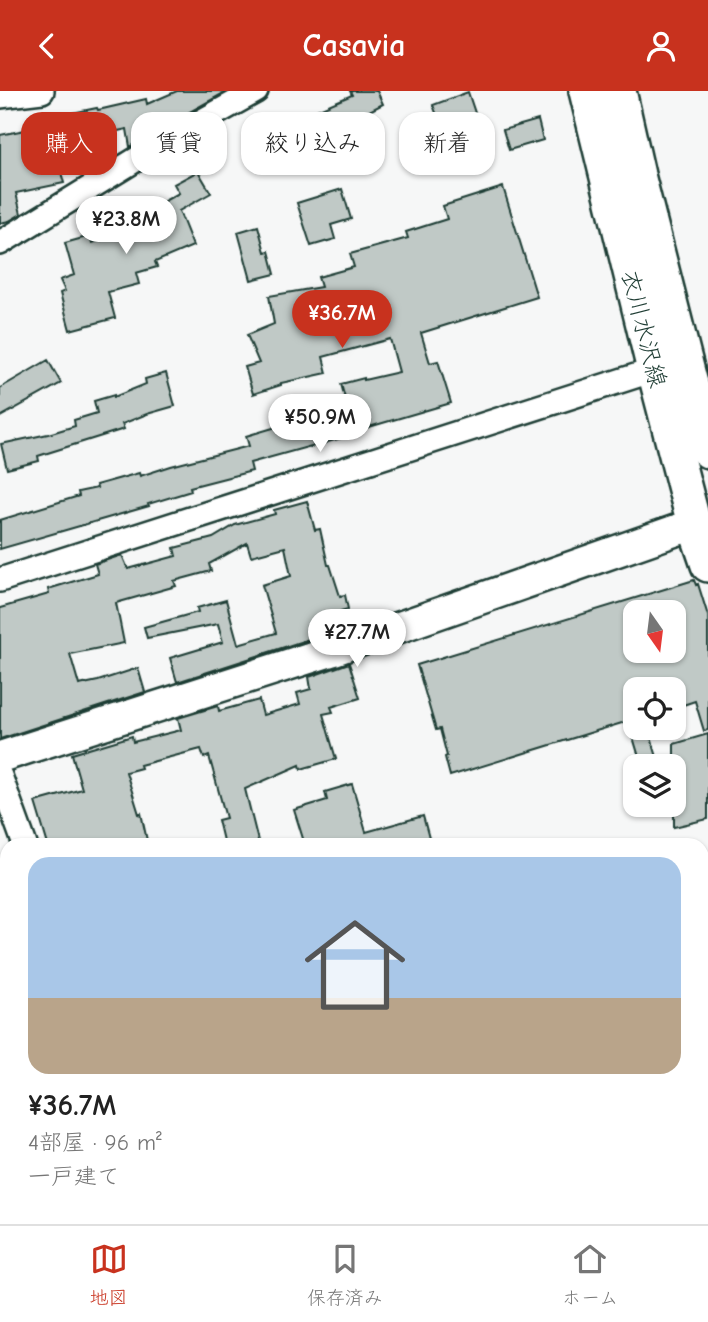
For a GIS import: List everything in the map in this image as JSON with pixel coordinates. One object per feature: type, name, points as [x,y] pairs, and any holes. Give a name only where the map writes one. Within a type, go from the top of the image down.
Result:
[{"type":"main road","name":"衣川水沢線","points":[[586,91],[654,370],[694,524],[708,565]]},
{"type":"main road","name":"衣川水沢線","points":[[618,91],[708,450]]},
{"type":"street","points":[[0,96],[42,91]]},
{"type":"street","points":[[0,243],[168,140],[256,91]]},
{"type":"street","points":[[0,580],[654,370]]},
{"type":"street","points":[[0,757],[331,651],[694,524]]},
{"type":"street","points":[[0,776],[22,838]]},
{"type":"building","points":[[177,91],[227,91],[189,112],[131,112],[130,147],[127,129],[117,131],[117,112],[77,112],[146,99],[147,104]]},
{"type":"building","points":[[350,91],[377,91],[383,104],[367,112],[312,112],[352,95]]},
{"type":"building","points":[[468,92],[475,112],[436,112],[433,105]]},
{"type":"building","points":[[538,120],[543,140],[509,150],[503,130]]},
{"type":"building","points":[[21,131],[21,175],[62,175],[64,183],[16,193],[21,214],[0,223],[0,135]]},
{"type":"building","points":[[191,175],[200,175],[211,193],[179,211],[193,246],[155,262],[157,267],[136,273],[139,284],[108,292],[115,318],[70,330],[60,293],[65,291],[60,280],[74,275],[65,243],[90,236],[92,243],[142,229],[135,217],[179,193],[174,184]]},
{"type":"building","points":[[503,187],[537,297],[421,333],[430,363],[438,361],[451,403],[345,434],[345,437],[250,463],[252,471],[190,487],[191,491],[148,504],[149,506],[0,549],[0,520],[79,496],[78,492],[97,488],[96,485],[139,473],[140,476],[249,446],[246,436],[347,406],[341,384],[399,372],[390,339],[323,357],[327,373],[281,383],[253,394],[245,367],[259,363],[247,335],[274,324],[269,296],[321,287],[318,277],[354,267],[350,254],[408,238],[406,232],[447,219],[443,206]]},
{"type":"building","points":[[342,189],[351,219],[331,225],[335,239],[311,246],[297,203]]},
{"type":"building","points":[[258,226],[275,274],[251,280],[238,232]]},
{"type":"building","points":[[48,360],[61,383],[0,417],[0,388]]},
{"type":"building","points":[[166,373],[175,406],[122,424],[124,429],[38,456],[39,461],[7,469],[1,444],[75,426],[74,420],[97,413],[94,401],[114,397],[146,384],[145,379]]},
{"type":"building","points":[[307,501],[315,530],[320,529],[328,565],[340,596],[345,595],[348,609],[341,611],[346,627],[177,682],[170,658],[223,642],[218,624],[147,638],[144,627],[198,612],[197,608],[226,600],[238,644],[276,633],[262,585],[291,576],[285,547],[251,556],[247,543],[209,564],[211,571],[174,581],[176,586],[116,603],[124,643],[70,654],[79,685],[138,668],[145,692],[0,739],[0,608],[49,594],[48,589],[98,574],[95,564],[122,555],[128,569],[176,556],[174,548],[213,538],[235,525],[275,514],[274,510]]},
{"type":"building","points":[[694,580],[696,585],[698,584],[708,616],[708,730],[704,731],[695,701],[686,704],[686,677],[623,677],[623,723],[450,776],[440,729],[436,730],[417,665],[623,602],[623,663],[686,663],[686,600],[629,600]]},
{"type":"building","points":[[349,663],[360,698],[331,707],[333,712],[323,714],[336,759],[301,769],[300,765],[245,789],[257,838],[222,838],[218,820],[226,818],[209,756],[204,758],[201,749],[140,765],[141,768],[126,772],[139,814],[141,813],[146,838],[46,838],[35,802],[82,789],[72,754],[132,736],[133,742],[181,730],[178,718],[218,706],[219,711],[259,700],[263,715],[300,704],[297,693],[311,689],[309,677]]},
{"type":"building","points":[[708,734],[708,819],[674,827],[674,817],[686,817],[686,754],[674,754],[674,744]]},
{"type":"building","points":[[634,740],[652,740],[656,754],[638,754]]},
{"type":"building","points":[[352,784],[366,832],[423,816],[429,838],[303,838],[294,810],[327,800],[325,792]]}]
